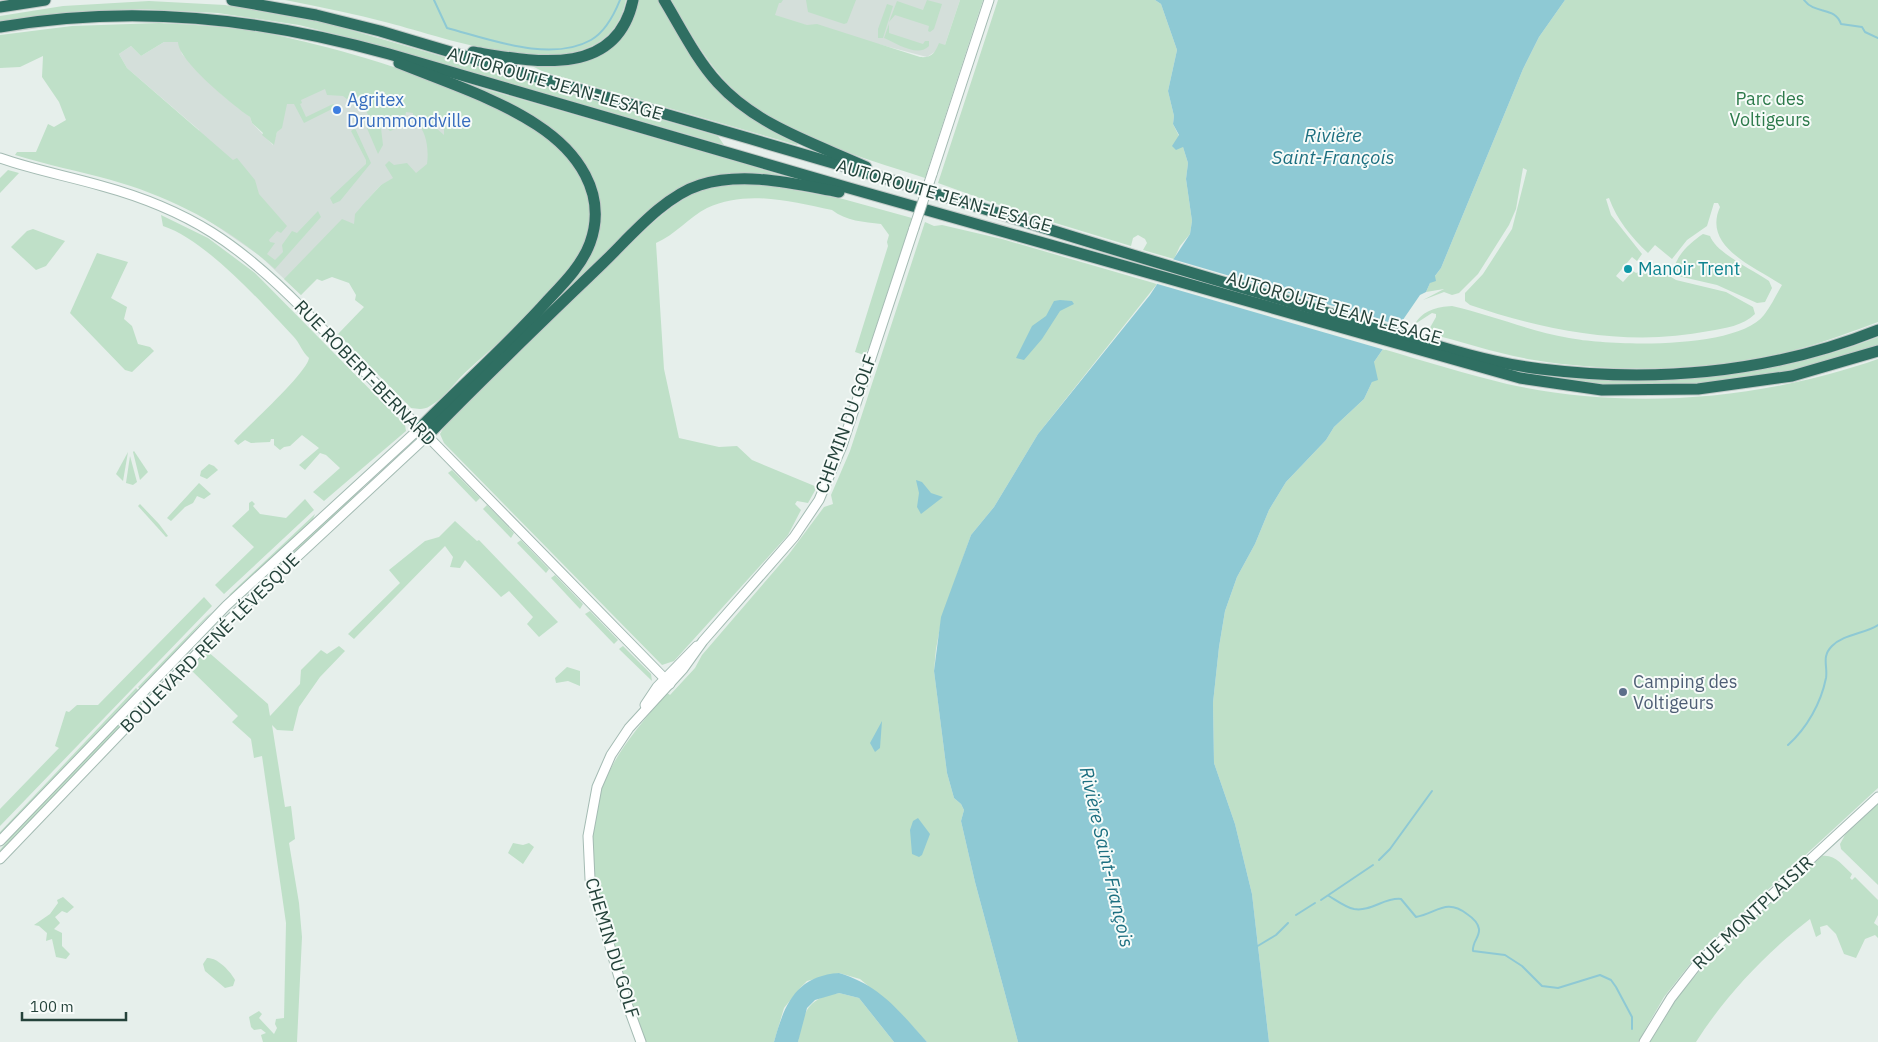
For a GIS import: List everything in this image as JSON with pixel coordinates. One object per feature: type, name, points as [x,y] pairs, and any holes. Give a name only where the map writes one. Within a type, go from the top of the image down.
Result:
[{"type":"highway","points":[[0,7],[45,0]]},
{"type":"highway","name":"AUTOROUTE JEAN-LESAGE","points":[[232,0],[323,16],[426,44],[902,184],[1406,342],[1493,372],[1539,382],[1578,388],[1638,391],[1698,390],[1769,380],[1819,370],[1878,351]]},
{"type":"highway","points":[[426,44],[533,62],[574,59],[598,50],[611,40],[624,23],[632,0]]},
{"type":"highway","points":[[664,0],[711,74],[744,106],[779,128],[902,184]]},
{"type":"highway","name":"AUTOROUTE JEAN-LESAGE","points":[[0,28],[98,16],[179,16],[266,26],[349,43],[902,203],[1128,266],[1406,342],[1524,367],[1646,376],[1710,372],[1757,366],[1817,352],[1878,330]]},
{"type":"highway","points":[[349,43],[482,97],[529,120],[549,134],[574,156],[584,171],[592,193],[594,228],[587,250],[576,269],[531,320],[423,432]]},
{"type":"highway","points":[[423,432],[668,202],[688,190],[718,180],[754,179],[902,203]]},
{"type":"street","name":"CHEMIN DU GOLF","points":[[641,1042],[594,896],[589,873],[587,845],[590,813],[600,781],[615,749],[639,716],[667,681],[693,657],[703,641],[794,537],[825,488],[850,422],[989,0]]},
{"type":"street","name":"RUE ROBERT-BERNARD","points":[[0,158],[141,198],[181,215],[216,234],[267,273],[667,681]]},
{"type":"street","name":"BOULEVARD RENÉ-LÉVESQUE","points":[[0,841],[226,606],[423,432]]},
{"type":"street","name":"BOULEVARD RENÉ-LÉVESQUE","points":[[0,859],[233,616],[423,432]]},
{"type":"street","name":"RUE MONTPLAISIR","points":[[1644,1042],[1671,998],[1700,962],[1878,797]]},
{"type":"shaded area","points":[[711,0],[960,0],[945,45],[927,57]]},
{"type":"shaded area","points":[[164,42],[179,42],[182,54],[221,94],[250,117],[252,123],[273,145],[286,104],[290,103],[294,81],[413,105],[444,118],[444,136],[451,141],[415,184],[389,182],[381,185],[367,200],[361,226],[301,295],[260,256],[208,220],[199,130],[127,68],[119,54],[131,46],[141,56]]},
{"type":"green space","points":[[285,0],[626,0],[613,30],[589,47],[559,55],[523,54],[486,49],[389,23]]},
{"type":"green space","points":[[636,0],[659,0],[705,73],[799,143],[797,145],[544,72],[528,64],[594,56]]},
{"type":"green space","points":[[671,0],[783,0],[779,3],[775,15],[807,25],[817,24],[920,57],[927,57],[936,50],[939,43],[945,45],[960,0],[983,0],[925,178],[823,143],[798,132],[752,105],[732,88],[714,68]]},
{"type":"green space","points":[[806,0],[856,0],[847,23],[844,24],[808,12]]},
{"type":"green space","points":[[927,0],[942,4],[934,29],[930,32],[928,31],[929,26],[895,15],[889,22],[897,1],[923,10]]},
{"type":"green space","points":[[998,0],[1155,0],[1161,4],[1177,50],[1168,91],[1174,116],[1173,124],[1179,136],[1177,141],[1183,147],[1188,163],[1186,179],[1192,221],[1190,234],[1180,246],[1174,259],[1143,250],[1147,243],[1145,239],[1138,235],[1133,238],[1131,246],[1013,210],[938,183]]},
{"type":"green space","name":"Parc des Voltigeurs","points":[[1565,0],[1878,0],[1878,322],[1802,348],[1770,356],[1737,362],[1669,368],[1600,367],[1534,360],[1427,333],[1436,314],[1432,313],[1415,324],[1426,312],[1452,306],[1539,331],[1588,341],[1672,343],[1701,340],[1728,334],[1749,326],[1764,315],[1782,285],[1746,263],[1725,245],[1718,234],[1716,221],[1720,207],[1718,203],[1714,203],[1707,226],[1687,240],[1672,259],[1655,245],[1648,253],[1625,228],[1609,198],[1606,199],[1611,215],[1642,254],[1637,261],[1632,257],[1616,276],[1623,282],[1633,271],[1636,273],[1653,266],[1676,280],[1726,292],[1753,307],[1755,314],[1739,324],[1709,331],[1679,336],[1618,337],[1558,329],[1470,305],[1465,301],[1465,293],[1483,274],[1512,229],[1527,170],[1523,168],[1516,209],[1509,225],[1478,274],[1459,293],[1452,295],[1444,292],[1423,300],[1444,289],[1426,292],[1441,268],[1523,69],[1539,37]]},
{"type":"green space","points":[[149,1],[225,5],[326,23],[718,136],[724,145],[382,46],[299,25],[218,13],[140,9],[72,12],[0,21],[0,16],[63,6]]},
{"type":"green space","points":[[887,4],[893,6],[883,38],[878,38],[878,29]]},
{"type":"green space","points":[[159,23],[271,34],[348,53],[445,85],[492,106],[533,129],[565,154],[584,182],[586,190],[590,224],[586,240],[573,264],[561,280],[532,312],[464,373],[446,394],[435,403],[423,409],[411,408],[338,334],[364,307],[355,300],[356,295],[349,283],[332,277],[322,281],[317,279],[301,295],[284,279],[342,219],[354,224],[355,214],[381,185],[393,178],[385,165],[389,161],[394,165],[407,163],[416,173],[427,164],[426,139],[421,128],[412,120],[413,113],[406,112],[403,121],[393,130],[390,131],[384,125],[381,128],[383,145],[378,154],[366,126],[372,122],[360,100],[353,104],[343,96],[327,95],[325,89],[301,100],[302,103],[300,104],[306,117],[333,104],[335,105],[334,108],[304,123],[294,104],[287,104],[282,128],[277,132],[274,145],[262,135],[263,133],[252,123],[250,117],[220,93],[197,71],[180,50],[178,42],[164,42],[141,56],[131,46],[119,54],[127,68],[233,160],[237,158],[255,180],[259,194],[287,226],[281,233],[277,231],[269,240],[275,243],[267,254],[275,260],[283,252],[282,245],[292,231],[297,233],[318,211],[321,217],[275,269],[219,227],[156,195],[111,180],[15,155],[17,152],[36,152],[48,124],[54,127],[66,120],[59,102],[42,77],[43,56],[20,67],[0,68],[0,35],[72,26]],"holes":[[[436,115],[444,118],[444,135],[435,127]]]},
{"type":"green space","points":[[889,24],[889,33],[923,44],[925,41],[929,41],[929,46],[919,51],[913,50],[884,38]]},
{"type":"green space","points":[[461,82],[789,178],[689,185],[489,366],[560,293],[598,224],[577,155]]},
{"type":"green space","points":[[355,128],[371,163],[340,201],[333,204],[330,198],[366,164],[366,160],[351,131]]},
{"type":"green space","points":[[8,170],[19,173],[0,193],[0,178]]},
{"type":"green space","points":[[760,184],[843,199],[912,218],[869,348],[864,355],[855,352],[888,246],[889,235],[881,224],[843,217],[832,210],[785,201],[754,198],[738,199],[722,202],[707,208],[656,243],[664,369],[679,438],[719,447],[737,446],[752,460],[817,487],[808,503],[797,501],[795,504],[801,510],[788,535],[674,661],[662,665],[444,443],[440,434],[444,427],[645,230],[677,203],[706,189]]},
{"type":"green space","points":[[161,215],[208,238],[255,273],[405,425],[406,431],[324,501],[313,492],[340,468],[326,455],[320,453],[305,470],[299,465],[319,448],[302,435],[290,446],[280,450],[274,445],[274,439],[271,439],[270,442],[251,443],[245,440],[238,445],[234,441],[288,387],[306,365],[309,358],[293,336],[232,274],[197,244],[180,233],[163,226]]},
{"type":"green space","points":[[925,222],[934,226],[942,225],[1002,239],[1157,284],[1038,434],[994,507],[971,535],[942,617],[936,649],[934,671],[947,773],[954,798],[961,804],[964,810],[961,821],[975,882],[1018,1042],[927,1042],[897,1010],[860,979],[839,973],[807,981],[801,987],[784,1008],[774,1042],[646,1042],[627,991],[594,880],[592,843],[594,818],[600,795],[608,774],[620,754],[649,714],[667,693],[670,695],[695,668],[702,655],[789,554],[824,507],[833,504],[831,495],[850,451]]},
{"type":"green space","points":[[33,229],[65,241],[46,266],[36,270],[11,247],[27,231]]},
{"type":"green space","points":[[1703,234],[1710,236],[1727,255],[1769,281],[1772,288],[1765,302],[1757,303],[1717,285],[1678,276],[1674,270],[1675,264],[1689,245]]},
{"type":"green space","points":[[97,253],[128,262],[111,298],[127,307],[124,319],[132,326],[138,344],[150,347],[154,351],[132,372],[125,370],[70,313]]},
{"type":"green space","points":[[1878,337],[1878,345],[1870,348],[1797,369],[1740,380],[1653,386],[1566,381],[1566,377],[1647,380],[1725,375],[1801,361],[1840,351]]},
{"type":"green space","points":[[1383,349],[1507,384],[1553,392],[1647,399],[1741,392],[1788,384],[1878,359],[1878,788],[1698,954],[1664,997],[1638,1042],[1269,1042],[1252,894],[1235,824],[1214,763],[1213,703],[1219,647],[1225,611],[1237,577],[1255,544],[1269,510],[1286,482],[1326,440],[1334,427],[1364,399],[1372,382],[1374,362]]},
{"type":"green space","points":[[128,452],[123,481],[116,474]]},
{"type":"green space","points":[[133,452],[148,472],[140,480]]},
{"type":"green space","points":[[130,456],[137,482],[133,485],[126,483]]},
{"type":"green space","points":[[209,464],[218,470],[207,479],[200,476],[201,471]]},
{"type":"green space","points":[[452,470],[480,498],[476,502],[448,473]]},
{"type":"green space","points":[[199,483],[211,494],[204,499],[197,496],[193,503],[185,507],[171,521],[167,518]]},
{"type":"green space","points":[[365,484],[347,505],[287,559],[308,535]]},
{"type":"green space","points":[[305,499],[314,510],[224,594],[215,585],[254,547],[232,526],[249,510],[249,503],[252,501],[255,504],[253,506],[260,514],[286,518]]},
{"type":"green space","points":[[140,504],[168,536],[166,537],[138,506]]},
{"type":"green space","points":[[487,505],[514,533],[511,538],[483,509]]},
{"type":"green space","points":[[315,514],[313,519],[234,594],[229,595]]},
{"type":"green space","points":[[455,521],[477,541],[479,540],[558,622],[539,637],[527,624],[533,617],[509,591],[501,597],[465,560],[460,568],[450,567],[453,557],[445,546],[354,639],[348,634],[400,583],[389,570],[425,541],[439,537]]},
{"type":"green space","points":[[521,540],[549,569],[546,573],[517,543]]},
{"type":"green space","points":[[555,575],[583,604],[580,609],[551,578]]},
{"type":"green space","points":[[204,597],[212,606],[0,826],[0,809],[59,748],[55,746],[66,711],[69,712],[77,705],[98,705]]},
{"type":"green space","points":[[590,611],[618,640],[614,644],[585,614]]},
{"type":"green space","points":[[212,612],[140,689],[138,687]]},
{"type":"green space","points":[[339,646],[345,651],[320,677],[299,707],[293,731],[277,730],[272,725],[285,807],[291,806],[295,839],[289,843],[299,903],[302,937],[297,1042],[263,1042],[261,1035],[266,1033],[261,1029],[254,1030],[251,1027],[249,1017],[259,1011],[262,1014],[259,1018],[274,1034],[277,1028],[275,1024],[276,1019],[284,1018],[286,923],[262,756],[254,758],[251,739],[232,722],[238,716],[189,668],[206,650],[268,704],[270,716],[300,684],[301,670],[321,650],[327,654]]},
{"type":"green space","points":[[623,646],[651,674],[652,681],[619,649]]},
{"type":"green space","points":[[567,667],[580,671],[580,686],[568,681],[556,683],[555,678]]},
{"type":"green space","points":[[136,688],[138,690],[0,835],[0,832]]},
{"type":"green space","points":[[144,696],[147,699],[0,853],[0,850],[12,835]]},
{"type":"green space","points":[[1878,804],[1878,885],[1841,849],[1840,844],[1845,835]]},
{"type":"green space","points":[[513,843],[523,845],[529,843],[534,847],[523,864],[508,853]]},
{"type":"green space","points":[[1822,856],[1831,857],[1839,861],[1852,874],[1850,878],[1852,880],[1855,877],[1878,900],[1878,915],[1874,923],[1878,926],[1878,938],[1875,935],[1865,939],[1856,958],[1844,954],[1836,934],[1827,925],[1820,927],[1821,934],[1816,937],[1810,919],[1763,960],[1734,991],[1696,1042],[1650,1042],[1679,995],[1707,962]]},
{"type":"green space","points":[[63,897],[74,907],[67,913],[62,911],[55,917],[60,923],[54,929],[62,933],[62,946],[70,954],[66,959],[56,957],[52,939],[46,941],[47,933],[39,926],[34,925],[50,914],[58,903],[57,900]]},
{"type":"green space","points":[[207,958],[219,962],[227,969],[235,980],[233,986],[225,988],[205,971],[203,964]]},
{"type":"green space","points":[[839,993],[859,998],[894,1042],[798,1042],[804,1015],[808,1008],[819,999]]},
{"type":"water","name":"Rivière Saint-François","points":[[1155,0],[1565,0],[1539,37],[1523,69],[1441,268],[1435,276],[1436,281],[1430,283],[1426,292],[1420,295],[1374,362],[1378,380],[1372,382],[1364,399],[1334,427],[1326,440],[1286,482],[1269,510],[1255,544],[1237,577],[1225,611],[1213,703],[1214,763],[1235,824],[1252,894],[1269,1042],[1018,1042],[975,882],[961,821],[964,810],[961,804],[954,798],[947,773],[934,671],[941,617],[971,535],[994,507],[1038,434],[1150,295],[1190,234],[1192,221],[1186,179],[1188,163],[1183,147],[1176,150],[1172,146],[1179,135],[1173,124],[1174,116],[1168,91],[1177,50],[1161,4]]},
{"type":"water","points":[[1054,301],[1072,301],[1074,304],[1060,311],[1042,339],[1024,360],[1016,358],[1032,326],[1046,316]]},
{"type":"water","points":[[916,480],[922,482],[931,493],[943,497],[921,514],[917,507],[919,493]]},
{"type":"water","points":[[882,721],[880,748],[875,752],[870,743]]},
{"type":"water","points":[[918,818],[930,834],[922,855],[919,857],[912,854],[910,830],[913,821]]},
{"type":"water","points":[[839,973],[854,978],[878,992],[888,1000],[927,1042],[894,1042],[859,998],[839,993],[815,1000],[807,1008],[798,1042],[774,1042],[782,1016],[794,995],[812,980],[824,975]]},
{"type":"pier","points":[[1172,259],[1402,326],[1385,350],[1154,283]]},
{"type":"waterway","points":[[434,0],[447,28],[500,43],[538,49],[575,47],[591,40],[608,23],[620,0]]},
{"type":"waterway","points":[[1804,0],[1814,8],[1830,12],[1838,18],[1841,24],[1862,27],[1865,32],[1878,38]]},
{"type":"waterway","points":[[1788,745],[1807,723],[1821,697],[1826,678],[1826,658],[1829,650],[1842,639],[1878,625]]},
{"type":"waterway","points":[[1379,860],[1390,849],[1432,791]]},
{"type":"waterway","points":[[1321,900],[1373,865]]},
{"type":"waterway","points":[[1329,896],[1354,909],[1372,907],[1389,900],[1401,899],[1416,917],[1441,908],[1453,907],[1460,909],[1473,919],[1478,927],[1479,932],[1473,951],[1505,955],[1522,966],[1542,986],[1558,988],[1600,975],[1611,980],[1632,1017],[1632,1029]]},
{"type":"waterway","points":[[1296,915],[1315,903]]},
{"type":"waterway","points":[[1256,947],[1276,935],[1288,923]]},
{"type":"place","name":"Agritex Drummondville","points":[[337,110]]},
{"type":"place","name":"Manoir Trent","points":[[1628,269]]},
{"type":"place","name":"Camping des Voltigeurs","points":[[1623,692]]}]
